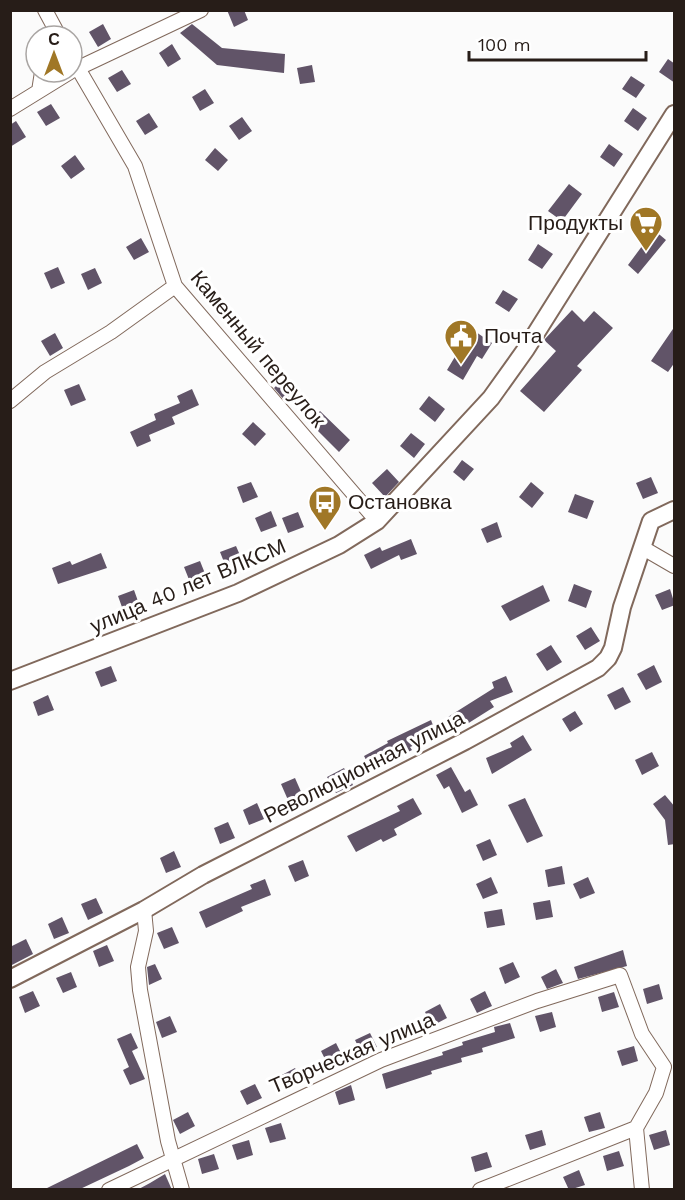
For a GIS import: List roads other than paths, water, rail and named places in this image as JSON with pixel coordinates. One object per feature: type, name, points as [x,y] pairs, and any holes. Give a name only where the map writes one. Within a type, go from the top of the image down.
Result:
[{"type":"street","points":[[84,62],[201,10]]},
{"type":"street","points":[[39,91],[40,84]]},
{"type":"street","points":[[10,108],[49,84]]},
{"type":"street","name":"Каменный переулок","points":[[84,84],[135,166],[175,286],[377,521]]},
{"type":"street","name":"улица 40 лет ВЛКСМ","points":[[10,681],[57,665],[238,593],[339,545],[377,521],[491,398],[526,349],[675,114]]},
{"type":"street","points":[[10,402],[45,372],[111,332],[175,286]]},
{"type":"street","name":"Революционная улица","points":[[10,979],[144,910],[203,875],[465,741],[598,668],[609,658],[613,648],[622,607],[651,521],[675,510]]},
{"type":"street","points":[[643,548],[675,566]]},
{"type":"street","points":[[144,910],[146,931],[138,967],[140,990],[182,1190]]},
{"type":"street","name":"Творческая улица","points":[[109,1190],[381,1060],[537,1001],[620,975],[642,1034],[664,1067],[656,1093],[636,1128]]},
{"type":"street","points":[[480,1190],[636,1128],[642,1190]]},
{"type":"place","name":"Продукты","points":[[646,252]]},
{"type":"place","name":"Почта","points":[[461,365]]},
{"type":"place","name":"Остановка","points":[[325,531]]}]
